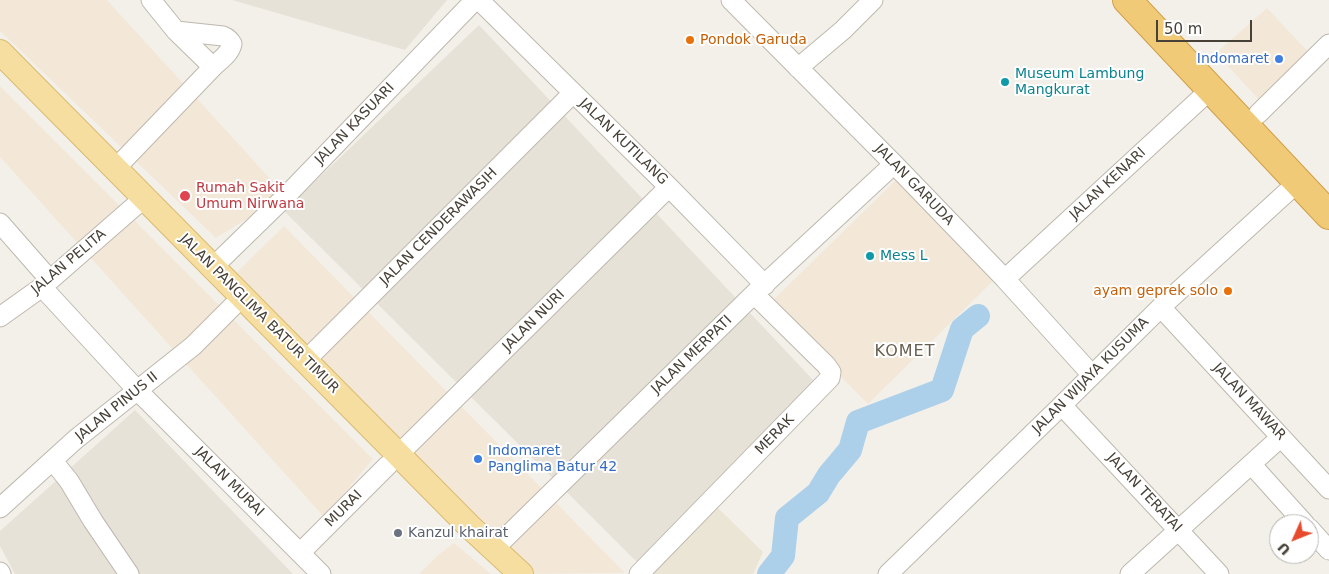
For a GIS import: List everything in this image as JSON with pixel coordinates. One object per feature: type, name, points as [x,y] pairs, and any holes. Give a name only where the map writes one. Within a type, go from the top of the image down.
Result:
[{"type":"highway","points":[[1127,0],[1151,10],[1258,114],[1329,214]]},
{"type":"highway","points":[[1151,10],[1211,89],[1310,186]]},
{"type":"main road","name":"JALAN PANGLIMA BATUR TIMUR","points":[[0,52],[305,361],[330,395]]},
{"type":"main road","name":"JALAN PANGLIMA BATUR TIMUR","points":[[0,71],[136,205],[233,306],[330,395],[393,460],[460,535],[504,574]]},
{"type":"main road","name":"JALAN PANGLIMA BATUR TIMUR","points":[[393,460],[521,574]]},
{"type":"street","points":[[151,0],[176,31],[213,67]]},
{"type":"street","name":"JALAN KUTILANG","points":[[477,0],[669,187],[760,290]]},
{"type":"street","name":"JALAN KASUARI","points":[[213,268],[477,0]]},
{"type":"street","name":"JALAN GARUDA","points":[[731,0],[1005,279],[1092,375]]},
{"type":"street","points":[[798,68],[843,30],[873,0]]},
{"type":"street","points":[[115,169],[232,47],[228,38],[223,36],[176,31]]},
{"type":"street","points":[[1258,114],[1329,44]]},
{"type":"street","name":"JALAN KENARI","points":[[1005,279],[1211,89]]},
{"type":"street","name":"JALAN CENDERAWASIH","points":[[305,361],[574,93]]},
{"type":"street","name":"JALAN MERPATI","points":[[494,549],[760,290],[894,164]]},
{"type":"street","name":"JALAN WIJAYA KUSUMA","points":[[902,574],[948,522],[1161,307],[1310,186]]},
{"type":"street","name":"JALAN NURI","points":[[393,460],[669,187]]},
{"type":"street","name":"JALAN PELITA","points":[[0,317],[46,284],[136,205]]},
{"type":"street","name":"JALAN MURAI","points":[[0,223],[46,284],[137,390],[321,574]]},
{"type":"street","name":"JALAN WIJAYA KUSUMA","points":[[888,574],[1068,412],[1168,315],[1232,248]]},
{"type":"street","name":"MERAK","points":[[639,574],[830,378],[831,372],[826,365],[760,290]]},
{"type":"street","name":"JALAN PINUS II","points":[[0,508],[76,439],[193,346],[233,306]]},
{"type":"street","name":"JALAN MAWAR","points":[[1168,315],[1329,489]]},
{"type":"street","name":"JALAN TERATAI","points":[[1068,412],[1219,574]]},
{"type":"street","points":[[1130,574],[1281,437]]},
{"type":"street","name":"MURAI","points":[[300,552],[393,460]]},
{"type":"street","points":[[53,461],[69,481],[93,521],[129,574]]},
{"type":"street","points":[[1251,464],[1296,514]]},
{"type":"street","points":[[1319,539],[1329,550]]},
{"type":"shaded area","points":[[0,0],[107,0],[285,195],[216,238],[0,31]]},
{"type":"shaded area","points":[[232,0],[447,0],[405,50]]},
{"type":"shaded area","points":[[1267,8],[1313,57],[1261,102],[1216,53]]},
{"type":"shaded area","points":[[479,25],[815,382],[644,569],[284,211]]},
{"type":"shaded area","points":[[0,86],[373,459],[324,517],[0,157]]},
{"type":"shaded area","points":[[897,179],[995,279],[868,404],[769,304]]},
{"type":"shaded area","points":[[284,226],[625,573],[530,574],[227,282]]},
{"type":"shaded area","points":[[135,410],[293,574],[15,574],[0,546],[0,531]]},
{"type":"shaded area","points":[[718,508],[763,552],[753,574],[652,574]]},
{"type":"shaded area","points":[[454,543],[491,574],[419,574],[437,556]]},
{"type":"waterway","points":[[769,574],[783,556],[787,518],[818,493],[829,475],[850,450],[858,422],[942,390],[962,329],[978,316]]},
{"type":"place","name":"Pondok Garuda","points":[[690,40]]},
{"type":"place","name":"Indomaret","points":[[1279,59]]},
{"type":"place","name":"Museum Lambung Mangkurat","points":[[1005,82]]},
{"type":"place","name":"Rumah Sakit Umum Nirwana","points":[[185,196]]},
{"type":"place","name":"Mess L","points":[[870,256]]},
{"type":"place","name":"ayam geprek solo","points":[[1228,291]]},
{"type":"place","name":"Indomaret Panglima Batur 42","points":[[478,459]]},
{"type":"place","name":"Kanzul khairat","points":[[398,533]]},
{"type":"district","name":"KOMET","points":[[905,352]]}]
